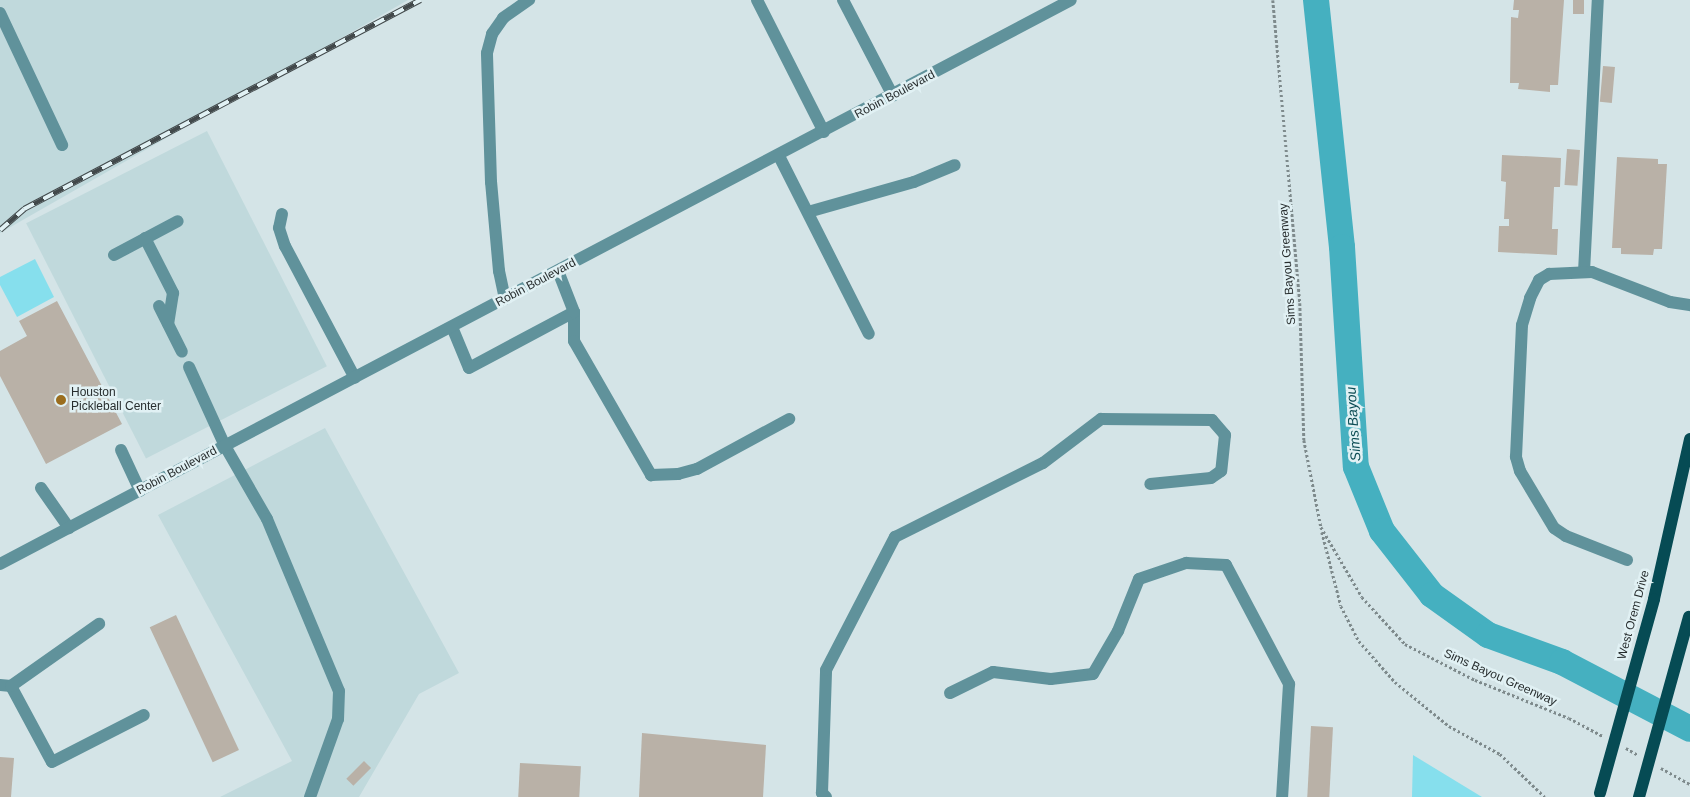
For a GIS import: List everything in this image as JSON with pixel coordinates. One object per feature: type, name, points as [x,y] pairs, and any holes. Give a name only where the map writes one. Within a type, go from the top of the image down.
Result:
[{"type":"main road","name":"West Orem Drive","points":[[1600,795],[1654,599],[1690,439]]},
{"type":"main road","points":[[1638,797],[1690,615]]},
{"type":"street","points":[[505,299],[499,271],[491,182],[487,54],[492,34],[503,18],[529,0]]},
{"type":"street","points":[[757,0],[824,132]]},
{"type":"street","points":[[843,0],[893,96]]},
{"type":"street","name":"Robin Boulevard","points":[[0,564],[893,96],[1071,0]]},
{"type":"street","points":[[1584,272],[1598,0]]},
{"type":"street","points":[[0,13],[62,145]]},
{"type":"street","points":[[778,156],[869,334]]},
{"type":"street","points":[[808,212],[914,182],[955,165]]},
{"type":"street","points":[[282,214],[279,228],[285,246],[355,378]]},
{"type":"street","points":[[114,255],[178,221]]},
{"type":"street","points":[[145,238],[173,293],[168,324]]},
{"type":"street","points":[[558,271],[574,312],[574,341],[652,475],[678,474],[698,469],[789,419]]},
{"type":"street","points":[[1627,560],[1566,536],[1554,528],[1545,517],[1520,471],[1516,457],[1522,325],[1530,298],[1540,280],[1549,274],[1592,272],[1670,302],[1690,305]]},
{"type":"street","points":[[159,306],[182,352]]},
{"type":"street","points":[[452,327],[469,368],[574,312]]},
{"type":"street","points":[[189,367],[225,446],[267,519],[338,691],[338,719],[310,797]]},
{"type":"street","points":[[826,797],[822,793],[826,670],[895,537],[1043,463],[1101,419],[1212,420],[1225,435],[1221,471],[1216,475],[1211,478],[1150,484]]},
{"type":"street","points":[[121,450],[140,491]]},
{"type":"street","points":[[41,488],[69,528]]},
{"type":"street","points":[[950,692],[993,672],[1051,679],[1093,674],[1118,631],[1139,579],[1186,563],[1226,564],[1290,684],[1282,797]]},
{"type":"street","points":[[99,624],[5,686],[52,762],[144,715]]},
{"type":"path","name":"Sims Bayou Greenway","points":[[1273,0],[1295,232],[1300,303],[1304,440],[1321,527],[1341,606],[1359,641],[1395,682],[1449,726],[1500,754],[1545,797]]},
{"type":"path","name":"Sims Bayou Greenway","points":[[1321,527],[1362,597],[1405,644],[1475,680],[1569,718],[1610,740]]},
{"type":"path","points":[[1618,744],[1643,758]]},
{"type":"path","points":[[1659,767],[1690,784]]},
{"type":"shaded area","points":[[0,0],[408,0],[0,233]]},
{"type":"shaded area","points":[[207,131],[327,366],[146,458],[26,223]]},
{"type":"shaded area","points":[[35,259],[54,297],[17,317],[0,285],[0,277]]},
{"type":"shaded area","points":[[325,428],[459,673],[419,694],[359,797],[220,797],[292,761],[158,515]]},
{"type":"shaded area","points":[[1413,755],[1482,797],[1412,797]]},
{"type":"building","points":[[1514,0],[1564,0],[1558,85],[1550,85],[1550,92],[1518,89],[1519,83],[1510,83],[1511,17],[1518,18],[1519,10],[1513,10]]},
{"type":"building","points":[[1573,0],[1584,0],[1584,14],[1573,14]]},
{"type":"building","points":[[1603,66],[1615,67],[1612,103],[1600,102]]},
{"type":"building","points":[[1567,149],[1580,150],[1577,186],[1564,185]]},
{"type":"building","points":[[1502,155],[1561,158],[1560,187],[1554,187],[1552,229],[1558,229],[1557,255],[1498,252],[1499,226],[1509,226],[1509,219],[1504,219],[1506,182],[1501,181]]},
{"type":"building","points":[[1617,157],[1658,159],[1658,164],[1667,164],[1662,249],[1654,249],[1653,255],[1621,254],[1621,248],[1612,248]]},
{"type":"building","name":"Houston Pickleball Center","points":[[57,301],[122,424],[46,464],[0,376],[0,351],[27,336],[19,321]]},
{"type":"building","points":[[176,615],[239,750],[213,762],[150,627]]},
{"type":"building","points":[[1311,726],[1333,727],[1329,797],[1307,797]]},
{"type":"building","points":[[642,733],[766,745],[763,797],[639,797]]},
{"type":"building","points":[[0,757],[14,758],[11,797],[0,797]]},
{"type":"building","points":[[364,761],[371,768],[353,786],[346,779]]},
{"type":"building","points":[[520,763],[581,766],[579,797],[518,797]]},
{"type":"waterway","name":"Sims Bayou","points":[[1316,0],[1342,247],[1356,467],[1382,531],[1432,595],[1488,635],[1562,662],[1690,729]]},
{"type":"railway","points":[[0,230],[24,209],[420,0]]},
{"type":"place","name":"Houston Pickleball Center","points":[[61,400]]}]
